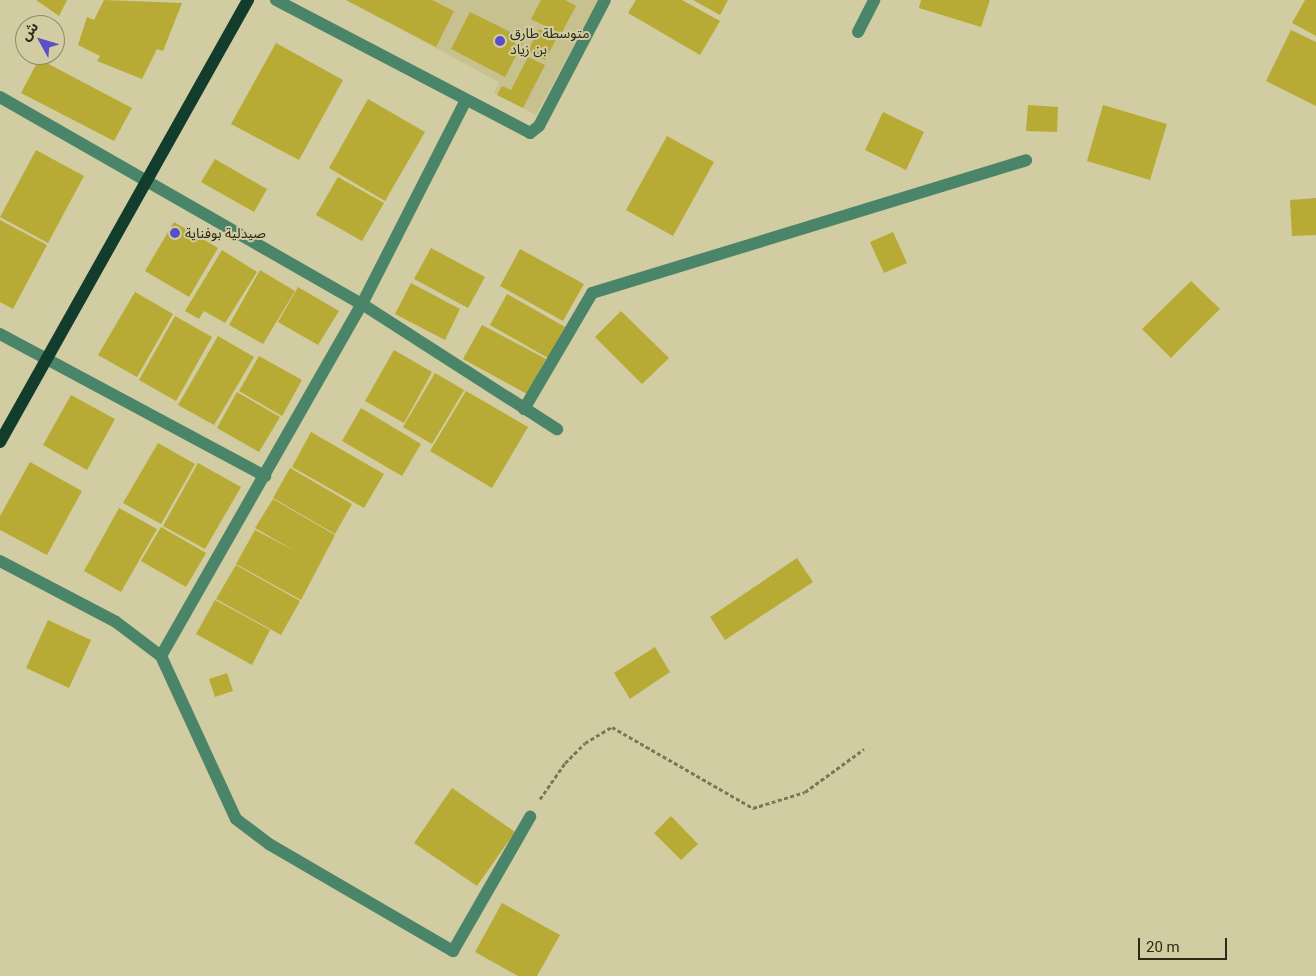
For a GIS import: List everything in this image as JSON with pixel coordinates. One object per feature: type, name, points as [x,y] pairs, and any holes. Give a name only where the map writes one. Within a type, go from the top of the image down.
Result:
[{"type":"main road","points":[[0,442],[248,0]]},
{"type":"street","points":[[276,0],[465,102],[530,133],[539,126],[606,0]]},
{"type":"street","points":[[858,32],[874,0]]},
{"type":"street","points":[[0,97],[362,304],[557,429]]},
{"type":"street","points":[[161,656],[362,304],[465,102]]},
{"type":"street","points":[[524,409],[592,293],[1026,160]]},
{"type":"street","points":[[0,334],[264,476]]},
{"type":"street","points":[[0,561],[116,622],[161,656],[236,819],[269,844],[454,950],[530,817]]},
{"type":"path","points":[[530,817],[565,763],[585,743],[612,727],[753,808],[804,792],[864,749]]},
{"type":"shaded area","name":"متوسطة طارق بن زياد","points":[[346,0],[598,0],[536,115],[494,93],[499,82]]},
{"type":"building","points":[[36,0],[67,0],[60,15]]},
{"type":"building","points":[[104,0],[182,3],[163,51],[157,49],[142,79],[97,61],[100,56],[78,45],[87,17],[94,20]]},
{"type":"building","points":[[346,0],[432,0],[454,11],[436,47]]},
{"type":"building","points":[[541,0],[565,0],[576,6],[561,34],[531,19]]},
{"type":"building","points":[[636,0],[682,0],[720,21],[700,55],[628,13]]},
{"type":"building","points":[[693,0],[728,0],[720,15]]},
{"type":"building","points":[[921,0],[990,0],[981,27],[919,8]]},
{"type":"building","points":[[1305,0],[1316,0],[1316,36],[1292,23]]},
{"type":"building","points":[[470,12],[525,39],[505,77],[451,49]]},
{"type":"building","points":[[539,29],[557,38],[545,60],[528,51]]},
{"type":"building","points":[[1291,30],[1316,42],[1316,106],[1266,81]]},
{"type":"building","points":[[276,43],[343,80],[299,160],[231,124]]},
{"type":"building","points":[[528,57],[545,65],[523,108],[497,95],[502,86],[511,90]]},
{"type":"building","points":[[36,65],[50,65],[132,108],[114,141],[21,93]]},
{"type":"building","points":[[368,99],[425,132],[385,201],[329,168]]},
{"type":"building","points":[[1028,105],[1058,107],[1057,132],[1026,131]]},
{"type":"building","points":[[1103,105],[1167,124],[1150,180],[1087,161]]},
{"type":"building","points":[[883,112],[924,132],[906,170],[865,150]]},
{"type":"building","points":[[667,136],[714,162],[673,236],[626,210]]},
{"type":"building","points":[[36,150],[84,176],[48,243],[0,217]]},
{"type":"building","points":[[215,159],[267,189],[254,212],[201,182]]},
{"type":"building","points":[[338,177],[384,203],[362,241],[316,215]]},
{"type":"building","points":[[1316,198],[1316,235],[1292,236],[1290,200]]},
{"type":"building","points":[[0,220],[47,245],[13,309],[0,302]]},
{"type":"building","points":[[174,222],[218,248],[189,297],[145,271]]},
{"type":"building","points":[[893,232],[907,263],[884,273],[870,242]]},
{"type":"building","points":[[431,248],[485,277],[468,308],[414,279]]},
{"type":"building","points":[[520,249],[584,284],[563,321],[500,286]]},
{"type":"building","points":[[222,250],[257,272],[225,323],[204,311],[199,319],[185,311]]},
{"type":"building","points":[[260,270],[295,291],[263,344],[229,325]]},
{"type":"building","points":[[1191,281],[1220,309],[1171,358],[1142,329]]},
{"type":"building","points":[[411,283],[460,309],[445,340],[395,314]]},
{"type":"building","points":[[298,287],[339,311],[318,345],[278,322]]},
{"type":"building","points":[[135,292],[173,314],[137,377],[98,355]]},
{"type":"building","points":[[507,294],[565,327],[548,358],[490,325]]},
{"type":"building","points":[[621,311],[669,358],[642,384],[595,337]]},
{"type":"building","points":[[175,316],[212,337],[176,401],[139,380]]},
{"type":"building","points":[[482,325],[546,359],[527,394],[463,359]]},
{"type":"building","points":[[218,336],[254,357],[214,425],[178,405]]},
{"type":"building","points":[[394,350],[432,372],[404,423],[365,401]]},
{"type":"building","points":[[259,356],[302,380],[282,416],[239,391]]},
{"type":"building","points":[[435,373],[464,390],[432,444],[403,427]]},
{"type":"building","points":[[466,391],[528,427],[492,488],[430,451]]},
{"type":"building","points":[[237,392],[280,417],[259,452],[217,428]]},
{"type":"building","points":[[71,395],[115,419],[87,470],[43,445]]},
{"type":"building","points":[[361,408],[421,444],[402,476],[342,441]]},
{"type":"building","points":[[311,432],[384,474],[364,508],[292,467]]},
{"type":"building","points":[[158,443],[195,464],[161,524],[123,503]]},
{"type":"building","points":[[30,462],[82,491],[47,555],[0,530],[0,516]]},
{"type":"building","points":[[198,463],[241,487],[205,549],[163,526]]},
{"type":"building","points":[[290,468],[352,504],[335,534],[273,498]]},
{"type":"building","points":[[273,499],[335,535],[301,600],[236,564],[255,530],[295,551],[255,528]]},
{"type":"building","points":[[119,508],[157,529],[121,592],[84,571]]},
{"type":"building","points":[[161,527],[206,553],[186,587],[141,561]]},
{"type":"building","points":[[797,558],[813,582],[725,640],[710,617]]},
{"type":"building","points":[[236,565],[300,601],[281,635],[216,599]]},
{"type":"building","points":[[215,600],[270,630],[252,665],[196,634]]},
{"type":"building","points":[[48,620],[91,640],[69,688],[26,668]]},
{"type":"building","points":[[655,647],[670,672],[630,699],[614,673]]},
{"type":"building","points":[[227,673],[233,691],[215,697],[209,679]]},
{"type":"building","points":[[452,788],[515,832],[477,886],[414,843]]},
{"type":"building","points":[[671,816],[698,844],[681,860],[654,833]]},
{"type":"building","points":[[502,903],[560,935],[537,976],[518,976],[475,952]]},
{"type":"place","name":"متوسطة طارق بن زياد","points":[[500,41]]},
{"type":"place","name":"صيدلية بوفناية","points":[[175,233]]}]
